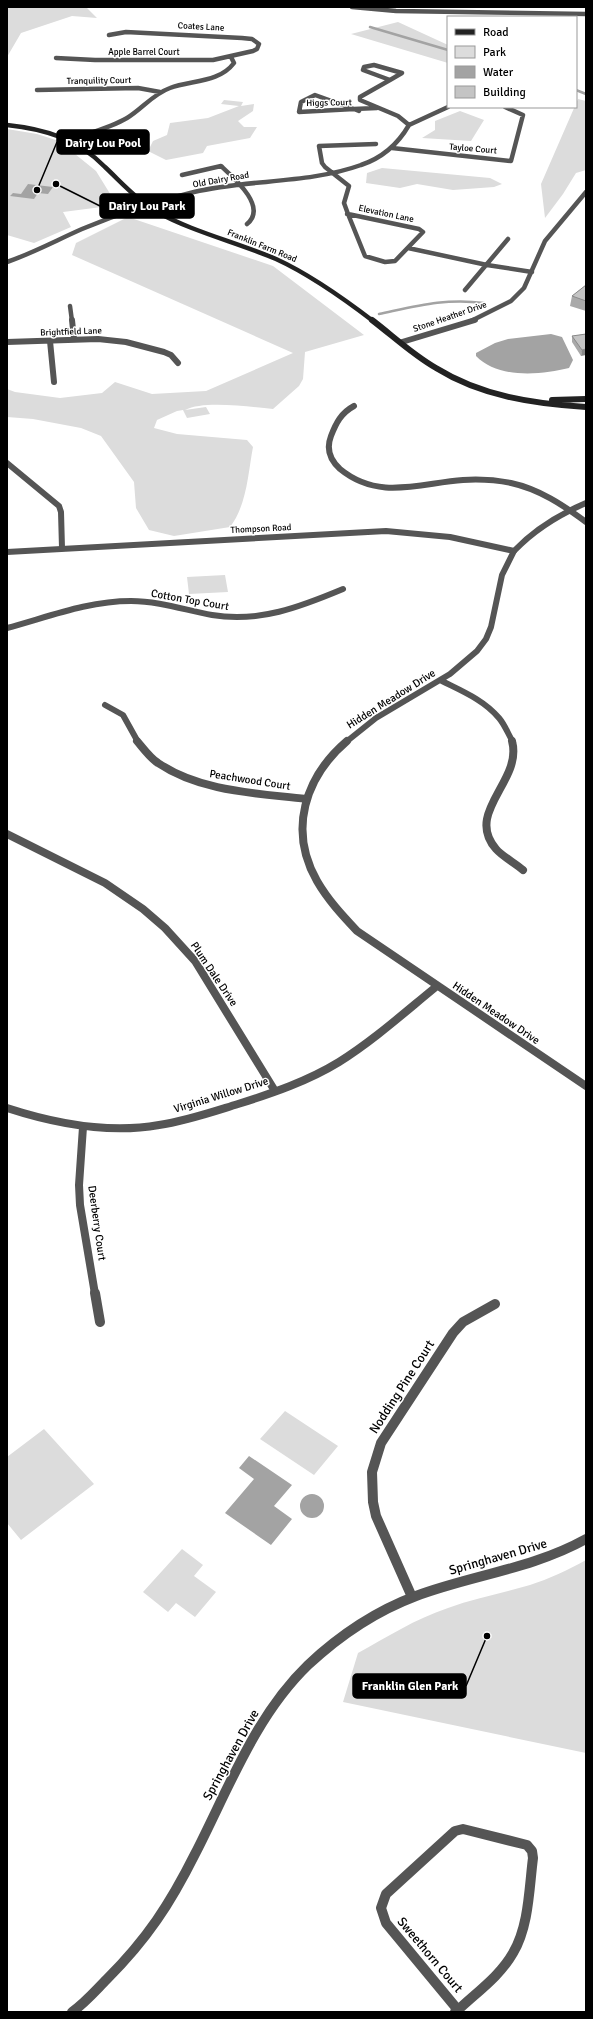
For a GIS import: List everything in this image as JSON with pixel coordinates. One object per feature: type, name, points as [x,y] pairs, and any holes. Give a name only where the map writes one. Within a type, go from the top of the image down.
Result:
[{"type":"main road","name":"Franklin Farm Road","points":[[7,125],[35,129],[70,140],[88,151],[129,191],[148,206],[203,233],[259,252],[293,267],[329,289],[439,371],[456,380],[486,391],[564,406],[586,407]]},
{"type":"main road","name":"Franklin Farm Road","points":[[531,400],[586,399]]},
{"type":"street","points":[[352,7],[396,11],[586,14]]},
{"type":"street","name":"Coates Lane","points":[[109,35],[126,32],[242,38],[252,39],[259,44],[253,51],[231,57]]},
{"type":"street","points":[[70,140],[127,118],[160,92],[224,73],[233,66],[234,63],[231,57]]},
{"type":"street","name":"Apple Barrel Court","points":[[56,58],[185,61],[213,60],[231,57]]},
{"type":"street","points":[[390,80],[366,72],[363,69],[367,66],[374,65],[402,73],[390,80],[360,97],[362,102],[398,116],[409,125],[447,107]]},
{"type":"street","name":"Tranquility Court","points":[[37,90],[138,88],[160,92]]},
{"type":"street","name":"Higgs Court","points":[[360,111],[315,95],[301,102],[299,112],[360,111],[379,108]]},
{"type":"street","name":"Tayloe Court","points":[[392,148],[511,160],[523,115],[507,108]]},
{"type":"street","name":"Old Dairy Road","points":[[7,262],[36,251],[94,224],[194,192],[240,183],[305,178],[332,174],[374,160],[392,148],[409,125]]},
{"type":"street","points":[[332,174],[322,163],[319,146],[376,144]]},
{"type":"street","points":[[182,175],[221,166],[240,183],[247,193],[254,211],[252,220],[247,224]]},
{"type":"street","name":"Elevation Lane","points":[[332,174],[349,186],[344,203],[348,214],[365,256],[385,262],[395,261],[422,233],[422,230],[348,214]]},
{"type":"street","name":"Stone Heather Drive","points":[[402,342],[474,320],[500,308],[520,293],[532,272],[546,241],[586,192]]},
{"type":"street","points":[[466,290],[508,239]]},
{"type":"street","points":[[408,248],[487,265],[532,272]]},
{"type":"street","points":[[70,306],[74,339]]},
{"type":"street","name":"Brightfield Lane","points":[[7,342],[104,339],[136,344],[164,352],[171,355],[178,363]]},
{"type":"street","points":[[50,341],[54,382]]},
{"type":"street","points":[[354,406],[341,414],[337,419],[328,443],[328,450],[335,464],[350,477],[377,485],[404,488],[462,480],[509,483],[546,495],[586,522]]},
{"type":"street","points":[[7,463],[59,506],[61,512],[62,548]]},
{"type":"street","name":"Hidden Meadow Drive","points":[[586,502],[569,510],[532,532],[514,551],[506,562],[501,578],[498,607],[488,635],[474,654],[442,681],[363,727],[348,739],[322,765],[306,799],[302,825],[305,854],[310,870],[329,902],[357,931],[586,1086]]},
{"type":"street","name":"Thompson Road","points":[[7,552],[392,531],[422,532],[449,536],[514,551]]},
{"type":"street","name":"Cotton Top Court","points":[[7,628],[77,607],[112,602],[166,604],[229,618],[267,616],[299,609],[343,589]]},
{"type":"street","points":[[442,681],[478,701],[490,710],[504,725],[512,741],[514,752],[511,773],[505,784],[491,802],[486,812],[484,822],[486,834],[491,845],[502,856],[523,870]]},
{"type":"street","name":"Peachwood Court","points":[[104,705],[123,715],[146,752],[157,763],[176,774],[222,789],[306,799]]},
{"type":"street","name":"Plum Dale Drive","points":[[7,834],[105,883],[143,908],[166,928],[195,961],[275,1091]]},
{"type":"street","name":"Virginia Willow Drive","points":[[7,1108],[59,1124],[109,1128],[147,1127],[221,1109],[275,1091],[322,1072],[371,1040],[437,986]]},
{"type":"street","name":"Deerberry Court","points":[[83,1126],[79,1185],[80,1205],[100,1322]]},
{"type":"street","name":"Nodding Pine Court","points":[[412,1597],[376,1516],[371,1487],[375,1457],[389,1430],[453,1333],[463,1322],[496,1304]]},
{"type":"street","name":"Springhaven Drive","points":[[77,2011],[139,1945],[160,1916],[178,1886],[249,1746],[267,1717],[287,1690],[309,1665],[334,1643],[367,1621],[412,1597],[537,1562],[586,1539]]},
{"type":"street","name":"Sweethorn Court","points":[[462,1829],[527,1845],[532,1852],[533,1858],[521,1934],[513,1954],[500,1969],[456,2011],[386,1923],[381,1908],[386,1894],[455,1830],[462,1829]]},
{"type":"green space","points":[[7,7],[86,7],[97,18],[72,16],[21,33],[7,57]]},
{"type":"green space","points":[[398,22],[447,45],[447,63],[351,34]]},
{"type":"green space","points":[[578,99],[586,101],[586,170],[576,173],[563,194],[545,218],[541,184],[574,108],[577,108]]},
{"type":"green space","points":[[224,100],[243,102],[241,106],[254,104],[253,111],[238,121],[244,127],[257,127],[250,138],[207,146],[203,153],[166,160],[148,151],[153,141],[167,135],[170,123],[208,118],[239,106],[221,104]]},
{"type":"green space","points":[[460,111],[484,120],[471,141],[422,138],[435,130],[435,121]]},
{"type":"green space","points":[[7,129],[37,134],[59,141],[96,171],[117,205],[63,212],[71,227],[34,243],[7,235]]},
{"type":"green space","points":[[382,168],[490,178],[502,184],[494,187],[453,190],[417,184],[400,188],[366,183],[367,173]]},
{"type":"green space","points":[[128,217],[273,266],[364,335],[305,352],[303,379],[299,386],[273,409],[228,405],[204,405],[185,410],[206,407],[210,414],[187,418],[183,410],[177,411],[157,420],[154,428],[177,434],[247,440],[253,447],[243,499],[236,518],[230,527],[174,536],[149,530],[136,508],[134,482],[101,436],[81,428],[33,419],[7,417],[7,389],[15,392],[60,398],[102,393],[115,382],[152,394],[206,391],[293,353],[72,255],[76,243]]},
{"type":"green space","points":[[225,575],[228,592],[189,594],[187,577]]},
{"type":"green space","points":[[285,1411],[338,1446],[314,1475],[260,1439]]},
{"type":"green space","points":[[44,1429],[94,1484],[21,1540],[7,1523],[7,1457]]},
{"type":"green space","points":[[182,1549],[203,1565],[194,1576],[216,1592],[195,1617],[176,1603],[168,1612],[143,1592]]},
{"type":"green space","points":[[586,1560],[586,1753],[343,1702],[358,1653],[436,1612],[468,1601],[537,1583]]},
{"type":"water","points":[[28,184],[53,187],[48,194],[38,193],[34,199],[10,196],[13,193],[21,194]]},
{"type":"water","points":[[551,334],[562,337],[573,360],[569,368],[533,373],[508,372],[496,369],[476,356],[476,353],[495,343],[508,339]]},
{"type":"water","points":[[249,1456],[292,1485],[274,1506],[292,1519],[271,1545],[225,1513],[254,1479],[239,1468]]},
{"type":"water","points":[[312,1494],[317,1495],[323,1501],[323,1511],[317,1517],[312,1518],[307,1517],[301,1511],[300,1506],[301,1501],[307,1495]]},
{"type":"building","points":[[586,285],[586,301],[572,296]]},
{"type":"building","points":[[586,334],[586,349],[582,350],[572,336]]},
{"type":"waterway","points":[[370,27],[447,50]]},
{"type":"waterway","points":[[577,90],[586,94]]},
{"type":"waterway","points":[[379,314],[444,302],[456,301],[484,303]]},
{"type":"place","name":"Dairy Lou Park","points":[[56,184]]},
{"type":"place","name":"Dairy Lou Pool","points":[[37,190]]},
{"type":"place","name":"Franklin Glen Park","points":[[487,1636]]}]
